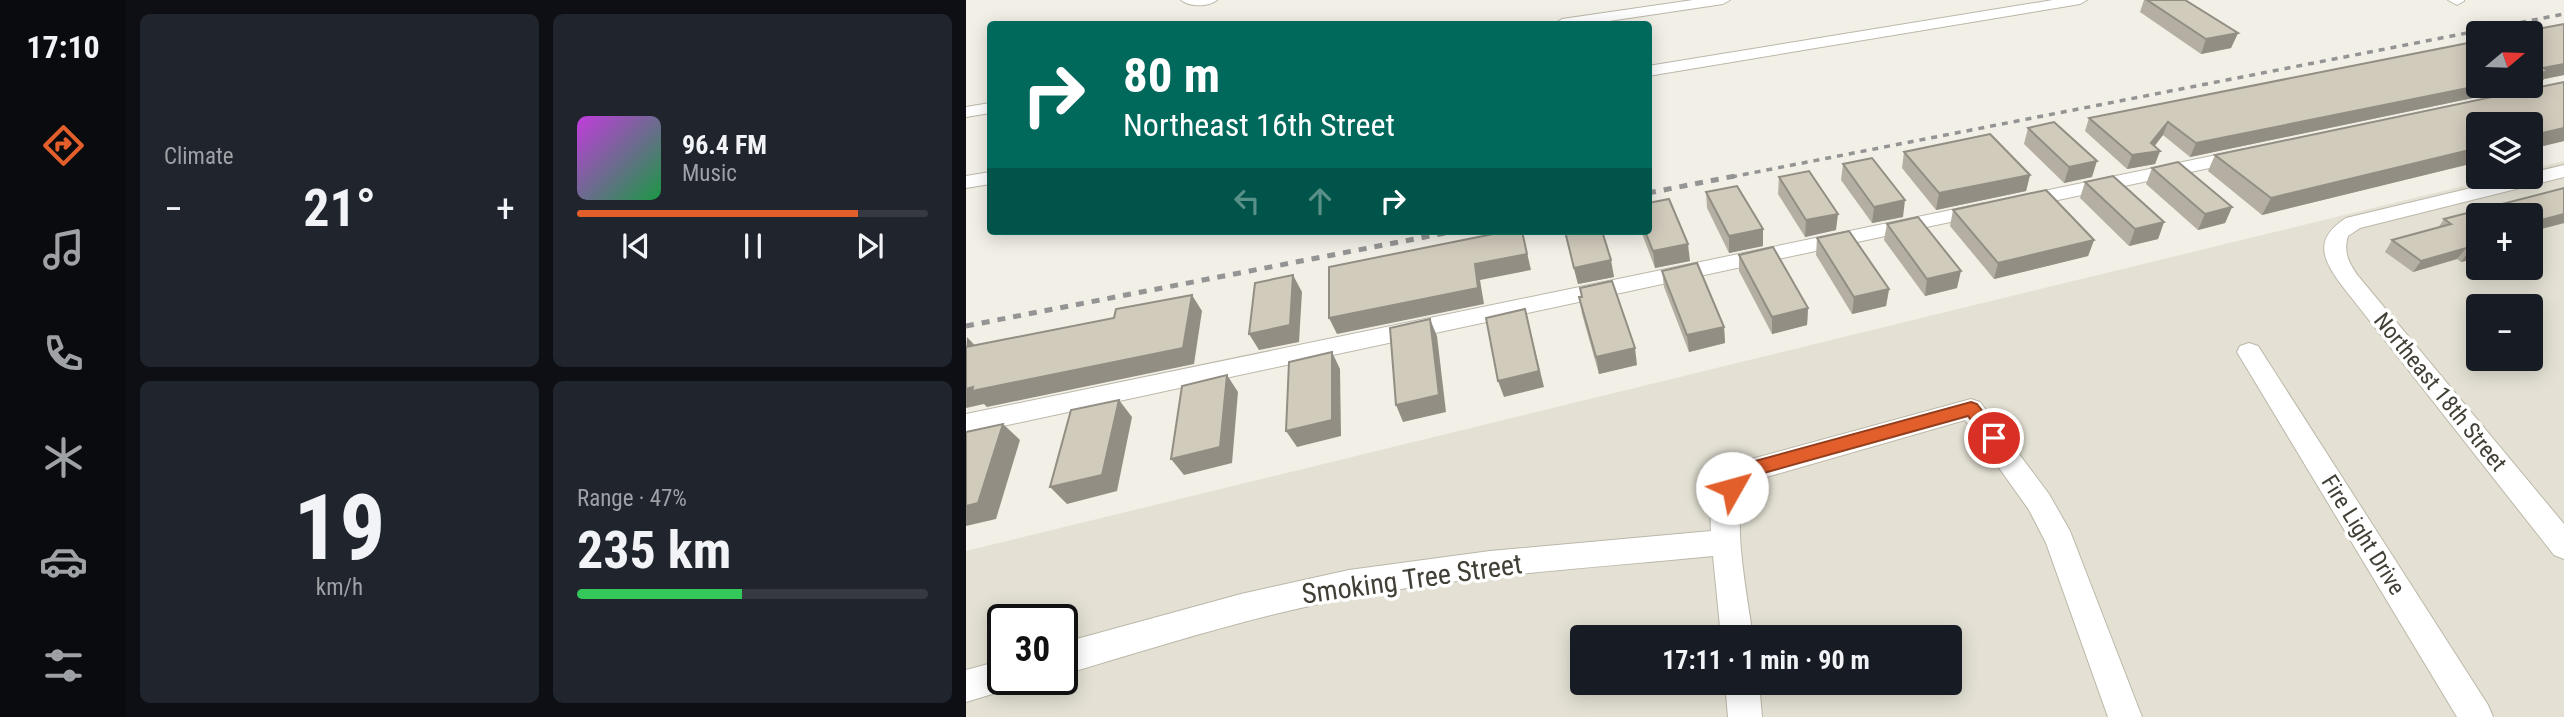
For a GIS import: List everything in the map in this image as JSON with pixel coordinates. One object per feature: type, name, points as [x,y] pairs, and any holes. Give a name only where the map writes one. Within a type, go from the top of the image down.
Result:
[{"type":"street","points":[[1188,0],[1210,0]]},
{"type":"street","points":[[1568,20],[1723,0]]},
{"type":"street","points":[[1652,70],[2080,0]]},
{"type":"street","points":[[966,111],[987,108]]},
{"type":"street","points":[[966,424],[2263,150]]},
{"type":"street","name":"Northeast 18th Street","points":[[2564,171],[2353,223],[2339,232],[2333,249],[2340,267],[2351,282],[2564,547]]},
{"type":"street","points":[[966,182],[987,178]]},
{"type":"street","name":"Fire Light Drive","points":[[2249,352],[2476,717]]},
{"type":"street","points":[[1736,625],[1724,517],[1727,501],[1740,478],[1754,468],[1971,409],[2039,502],[2060,540],[2125,717]]},
{"type":"street","name":"Smoking Tree Street","points":[[1078,656],[1300,594],[1383,578],[1728,542]]},
{"type":"street","points":[[966,686],[987,680]]},
{"type":"street","points":[[1743,695],[1745,717]]},
{"type":"shaded area","points":[[2564,161],[2564,717],[966,717],[966,551],[2466,185],[2466,189],[2543,189],[2543,166]]},
{"type":"building","points":[[2147,0],[2185,0],[2238,33],[2206,39]]},
{"type":"building","points":[[2564,24],[2564,64],[2543,68],[2543,28]]},
{"type":"building","points":[[2466,43],[2466,88],[2196,143],[2168,122],[2151,143],[2160,151],[2132,155],[2089,118]]},
{"type":"building","points":[[2564,82],[2564,128],[2543,133],[2543,112],[2466,112],[2466,151],[2271,198],[2215,155],[2488,98],[2543,98],[2543,86]]},
{"type":"building","points":[[2054,122],[2097,161],[2069,167],[2028,128]]},
{"type":"building","points":[[1990,134],[2030,175],[1939,193],[1904,152]]},
{"type":"building","points":[[1872,158],[1905,200],[1874,207],[1843,164]]},
{"type":"building","points":[[2178,162],[2232,207],[2205,214],[2152,168]]},
{"type":"building","points":[[1809,171],[1838,214],[1806,220],[1779,177]]},
{"type":"building","points":[[2113,176],[2164,222],[2135,229],[2085,182]]},
{"type":"building","points":[[1737,186],[1763,229],[1729,236],[1706,192]]},
{"type":"building","points":[[2564,188],[2564,214],[2543,220],[2543,203],[2506,203]]},
{"type":"building","points":[[2046,190],[2094,240],[1998,263],[1953,210]]},
{"type":"building","points":[[1669,199],[1688,244],[1653,251],[1647,235],[1652,235],[1652,202]]},
{"type":"building","points":[[2466,213],[2466,248],[2421,261],[2392,240],[2451,224],[2444,219]]},
{"type":"building","points":[[1918,217],[1961,271],[1927,279],[1887,224]]},
{"type":"building","points":[[1849,231],[1889,289],[1854,297],[1817,238]]},
{"type":"building","points":[[1488,235],[1523,235],[1527,254],[1475,264],[1478,288],[1329,318],[1329,267]]},
{"type":"building","points":[[1566,235],[1603,235],[1611,260],[1574,268]]},
{"type":"building","points":[[1773,247],[1808,308],[1772,317],[1739,255]]},
{"type":"building","points":[[1697,263],[1724,327],[1687,335],[1662,271]]},
{"type":"building","points":[[1293,275],[1290,325],[1249,334],[1255,283]]},
{"type":"building","points":[[1612,281],[1635,348],[1596,357],[1579,297],[1582,297],[1580,288]]},
{"type":"building","points":[[1192,295],[1183,348],[972,391],[973,387],[966,389],[966,347],[1114,318],[1116,309]]},
{"type":"building","points":[[1525,309],[1539,371],[1498,381],[1486,318]]},
{"type":"building","points":[[1430,319],[1439,395],[1396,405],[1390,328]]},
{"type":"building","points":[[1332,352],[1332,420],[1286,431],[1289,362]]},
{"type":"building","points":[[1227,375],[1220,447],[1171,459],[1182,386]]},
{"type":"building","points":[[1119,400],[1102,475],[1050,487],[1071,410]]},
{"type":"building","points":[[1003,424],[978,503],[966,506],[966,432]]},
{"type":"railway","points":[[1731,177],[2564,14]]},
{"type":"railway","points":[[1652,192],[1740,175]]},
{"type":"railway","points":[[966,326],[1435,235]]},
{"type":"route","points":[[1732,488],[1754,468],[1971,409],[1994,438]]}]
